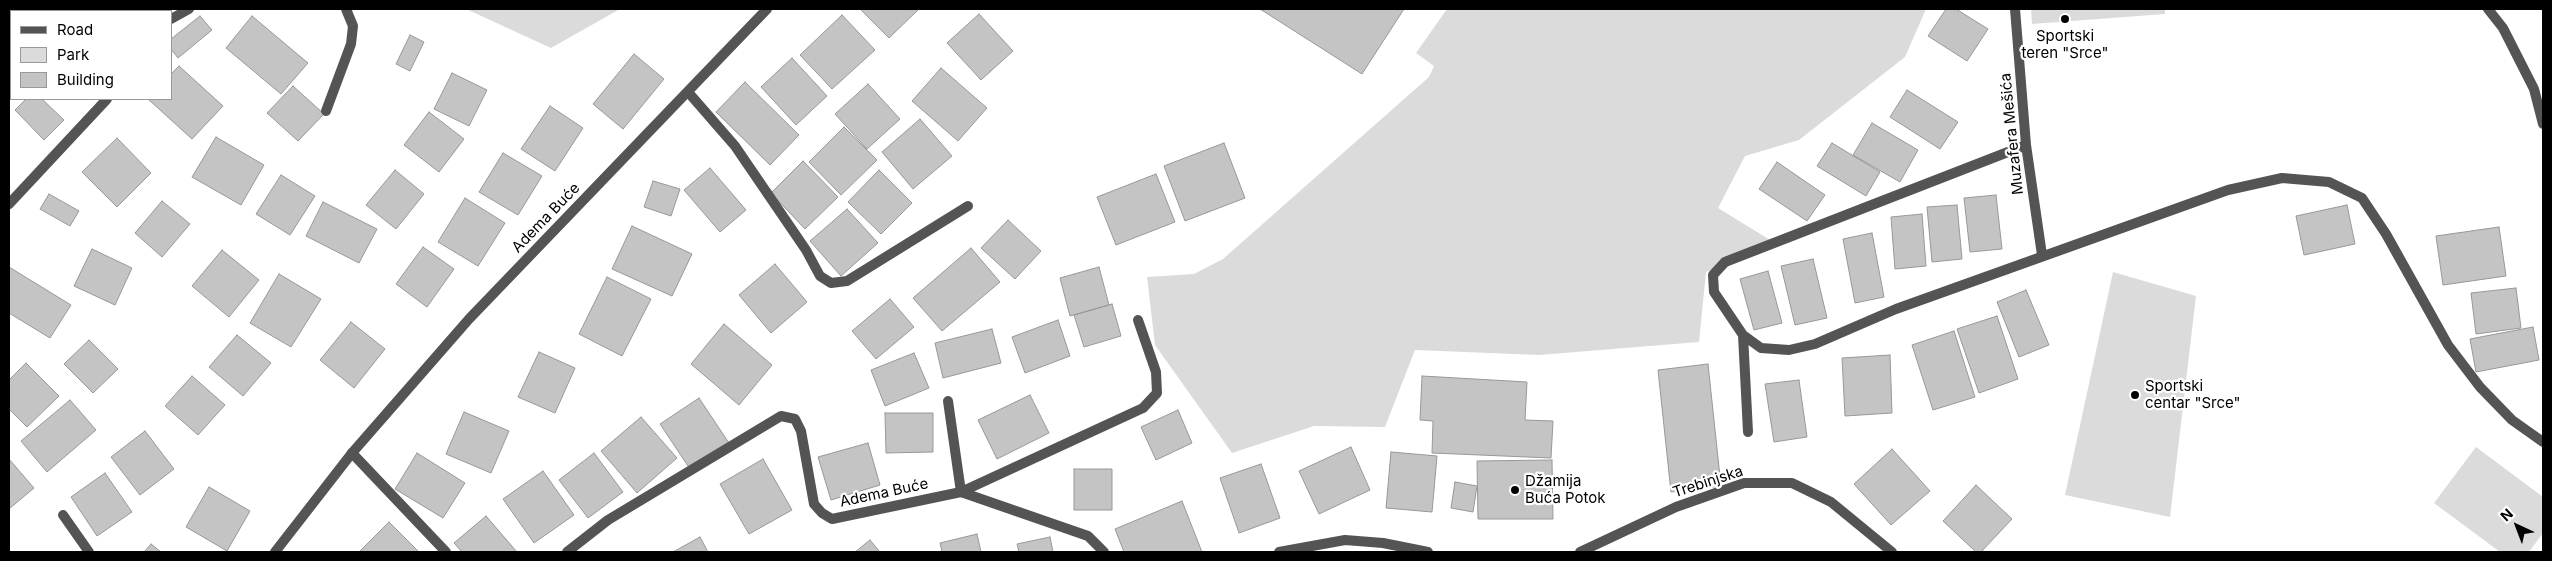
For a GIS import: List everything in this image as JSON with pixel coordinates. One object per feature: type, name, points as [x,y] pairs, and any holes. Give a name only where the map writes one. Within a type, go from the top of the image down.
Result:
[{"type":"street","points":[[172,18],[189,9]]},
{"type":"street","points":[[326,111],[351,44],[353,26],[346,9]]},
{"type":"street","name":"Adema Buće","points":[[275,552],[352,454],[469,319],[767,9]]},
{"type":"street","name":"Muzafera Mešića","points":[[2015,9],[2026,145],[2042,255]]},
{"type":"street","points":[[2488,9],[2503,28],[2534,89],[2543,124]]},
{"type":"street","points":[[688,92],[735,146],[806,250],[820,276],[831,283],[847,281],[968,206]]},
{"type":"street","points":[[9,204],[106,100]]},
{"type":"street","points":[[2026,145],[1726,262],[1713,275],[1714,292],[1743,335],[1761,348],[1789,350],[1815,344],[1896,309],[2042,255],[2236,187],[2282,178],[2329,182],[2362,198],[2386,234],[2448,345],[2480,387],[2512,420],[2543,442]]},
{"type":"street","name":"Adema Buće","points":[[568,552],[608,520],[781,416],[795,419],[801,430],[814,504],[822,513],[832,519],[961,492],[1143,408],[1156,393],[1156,372],[1138,320]]},
{"type":"street","points":[[1743,335],[1748,432]]},
{"type":"street","points":[[948,401],[961,492],[1088,536],[1104,552]]},
{"type":"street","points":[[352,454],[446,552]]},
{"type":"street","name":"Trebinjska","points":[[1580,552],[1676,507],[1744,483],[1792,483],[1831,502],[1892,552]]},
{"type":"street","points":[[63,515],[89,552]]},
{"type":"street","points":[[1279,552],[1345,540],[1384,543],[1428,552]]},
{"type":"green space","points":[[466,9],[620,9],[551,48]]},
{"type":"green space","points":[[1447,9],[1926,9],[1905,57],[1799,140],[1745,156],[1718,208],[1775,243],[1706,272],[1699,342],[1539,355],[1415,350],[1385,427],[1314,426],[1232,453],[1155,345],[1147,277],[1194,274],[1223,259],[1429,77],[1434,66],[1416,53]]},
{"type":"green space","name":"Sportski teren \"Srce\"","points":[[2031,9],[2165,9],[2165,14],[2032,24]]},
{"type":"green space","name":"Sportski centar \"Srce\"","points":[[2113,272],[2196,296],[2170,517],[2065,495]]},
{"type":"green space","points":[[2476,447],[2543,497],[2543,533],[2529,552],[2500,552],[2434,503]]},
{"type":"building","points":[[9,9],[44,10],[10,10],[10,34]]},
{"type":"building","points":[[153,9],[155,10],[94,10]]},
{"type":"building","points":[[860,9],[919,9],[889,38]]},
{"type":"building","points":[[1260,9],[1404,9],[1362,74]]},
{"type":"building","points":[[1946,9],[1956,9],[1988,29],[1967,61],[1928,36]]},
{"type":"building","points":[[979,14],[1013,51],[981,80],[947,43]]},
{"type":"building","points":[[842,15],[875,50],[832,89],[800,55]]},
{"type":"building","points":[[200,16],[212,30],[178,58],[172,50],[172,38]]},
{"type":"building","points":[[252,16],[308,63],[281,94],[226,48]]},
{"type":"building","points":[[410,35],[424,42],[410,71],[396,64]]},
{"type":"building","points":[[634,54],[664,79],[623,129],[593,104]]},
{"type":"building","points":[[9,58],[10,95],[9,96]]},
{"type":"building","points":[[792,58],[827,96],[796,125],[761,87]]},
{"type":"building","points":[[179,66],[223,106],[192,139],[149,100],[172,100],[172,73]]},
{"type":"building","points":[[941,68],[987,108],[958,141],[912,101]]},
{"type":"building","points":[[452,73],[487,90],[469,126],[434,109]]},
{"type":"building","points":[[745,82],[799,135],[770,165],[716,112]]},
{"type":"building","points":[[868,84],[900,119],[867,149],[835,114]]},
{"type":"building","points":[[293,86],[324,114],[298,141],[267,113]]},
{"type":"building","points":[[1907,90],[1958,122],[1940,149],[1890,117]]},
{"type":"building","points":[[25,100],[43,100],[64,120],[44,140],[15,110]]},
{"type":"building","points":[[550,106],[583,128],[555,171],[521,149]]},
{"type":"building","points":[[429,112],[464,139],[439,172],[404,145]]},
{"type":"building","points":[[920,119],[952,156],[913,189],[882,152]]},
{"type":"building","points":[[1872,123],[1918,150],[1900,182],[1853,155]]},
{"type":"building","points":[[844,127],[877,160],[841,195],[809,162]]},
{"type":"building","points":[[216,137],[264,165],[241,205],[192,177]]},
{"type":"building","points":[[117,138],[151,173],[117,207],[82,172]]},
{"type":"building","points":[[1224,143],[1245,198],[1185,221],[1164,166]]},
{"type":"building","points":[[1832,143],[1880,172],[1866,196],[1817,166]]},
{"type":"building","points":[[503,153],[542,176],[518,215],[479,192]]},
{"type":"building","points":[[803,161],[838,197],[805,229],[771,193]]},
{"type":"building","points":[[1777,162],[1825,195],[1807,221],[1759,189]]},
{"type":"building","points":[[710,168],[746,210],[720,232],[684,190]]},
{"type":"building","points":[[395,170],[424,194],[396,229],[366,205]]},
{"type":"building","points":[[879,170],[912,203],[881,234],[848,202]]},
{"type":"building","points":[[1156,174],[1175,222],[1116,245],[1097,197]]},
{"type":"building","points":[[281,175],[315,196],[290,235],[256,214]]},
{"type":"building","points":[[653,181],[680,189],[671,216],[644,207]]},
{"type":"building","points":[[49,194],[79,211],[70,226],[40,209]]},
{"type":"building","points":[[1996,195],[2002,249],[1970,252],[1964,198]]},
{"type":"building","points":[[465,198],[505,223],[478,266],[438,242]]},
{"type":"building","points":[[162,201],[190,224],[162,257],[135,233]]},
{"type":"building","points":[[323,202],[377,229],[359,263],[306,236]]},
{"type":"building","points":[[1957,205],[1962,259],[1932,262],[1927,207]]},
{"type":"building","points":[[2347,205],[2355,244],[2304,255],[2296,216]]},
{"type":"building","points":[[847,209],[878,243],[841,276],[810,241]]},
{"type":"building","points":[[1922,214],[1926,266],[1895,269],[1891,217]]},
{"type":"building","points":[[1008,220],[1041,251],[1015,279],[981,248]]},
{"type":"building","points":[[632,226],[692,254],[672,296],[612,269]]},
{"type":"building","points":[[2499,227],[2506,276],[2443,285],[2436,236]]},
{"type":"building","points":[[1872,233],[1884,297],[1855,303],[1843,239]]},
{"type":"building","points":[[423,247],[454,269],[427,307],[396,284]]},
{"type":"building","points":[[971,248],[1000,282],[942,331],[913,298]]},
{"type":"building","points":[[92,249],[132,268],[115,305],[74,286]]},
{"type":"building","points":[[222,250],[259,280],[229,317],[192,286]]},
{"type":"building","points":[[1813,259],[1827,318],[1795,325],[1781,266]]},
{"type":"building","points":[[775,264],[807,302],[771,333],[739,295]]},
{"type":"building","points":[[9,267],[71,305],[50,338],[9,313]]},
{"type":"building","points":[[1099,267],[1109,305],[1070,316],[1060,278]]},
{"type":"building","points":[[1768,271],[1782,323],[1754,330],[1740,279]]},
{"type":"building","points":[[279,274],[321,299],[291,347],[250,323]]},
{"type":"building","points":[[607,277],[651,299],[622,356],[579,334]]},
{"type":"building","points":[[2516,288],[2521,328],[2476,334],[2471,293]]},
{"type":"building","points":[[2026,290],[2049,345],[2019,357],[1997,302]]},
{"type":"building","points":[[890,299],[914,327],[876,359],[852,331]]},
{"type":"building","points":[[1112,304],[1121,336],[1084,347],[1074,315]]},
{"type":"building","points":[[1997,316],[2018,379],[1979,393],[1957,329]]},
{"type":"building","points":[[1058,320],[1070,356],[1025,373],[1012,337]]},
{"type":"building","points":[[351,322],[385,349],[354,388],[320,360]]},
{"type":"building","points":[[724,324],[772,365],[739,405],[691,364]]},
{"type":"building","points":[[2533,327],[2539,360],[2476,372],[2470,339]]},
{"type":"building","points":[[992,329],[1001,363],[943,378],[935,343]]},
{"type":"building","points":[[1954,331],[1975,397],[1933,410],[1912,345]]},
{"type":"building","points":[[237,335],[271,363],[243,396],[209,367]]},
{"type":"building","points":[[89,340],[118,369],[93,393],[64,364]]},
{"type":"building","points":[[539,352],[575,368],[555,413],[518,397]]},
{"type":"building","points":[[914,353],[929,388],[885,406],[871,370]]},
{"type":"building","points":[[1890,355],[1892,413],[1845,416],[1842,358]]},
{"type":"building","points":[[26,363],[59,396],[27,427],[9,409],[9,380]]},
{"type":"building","points":[[1708,364],[1721,486],[1671,492],[1658,370]]},
{"type":"building","points":[[192,376],[225,405],[198,435],[165,406]]},
{"type":"building","points":[[1422,376],[1527,382],[1525,420],[1553,421],[1551,458],[1432,453],[1433,421],[1420,420]]},
{"type":"building","points":[[1799,380],[1807,437],[1774,442],[1765,384]]},
{"type":"building","points":[[1030,395],[1049,433],[997,459],[978,420]]},
{"type":"building","points":[[699,398],[729,443],[690,469],[660,424]]},
{"type":"building","points":[[70,400],[96,430],[47,472],[21,441]]},
{"type":"building","points":[[1178,410],[1192,443],[1156,460],[1141,427]]},
{"type":"building","points":[[464,412],[509,431],[491,473],[446,454]]},
{"type":"building","points":[[885,413],[933,413],[933,452],[886,453]]},
{"type":"building","points":[[641,417],[677,458],[637,493],[601,451]]},
{"type":"building","points":[[145,431],[174,469],[140,495],[111,457]]},
{"type":"building","points":[[868,443],[880,485],[831,500],[818,457]]},
{"type":"building","points":[[1351,447],[1370,490],[1319,514],[1299,471]]},
{"type":"building","points":[[1892,449],[1930,491],[1891,525],[1854,484]]},
{"type":"building","points":[[1391,452],[1437,456],[1432,512],[1386,508]]},
{"type":"building","points":[[417,453],[465,483],[443,518],[395,489]]},
{"type":"building","points":[[594,453],[623,492],[588,518],[559,480]]},
{"type":"building","points":[[9,459],[34,488],[9,509]]},
{"type":"building","points":[[763,459],[792,510],[749,534],[720,484]]},
{"type":"building","name":"Džamija Buća Potok","points":[[1552,460],[1553,519],[1478,519],[1477,461]]},
{"type":"building","points":[[1261,464],[1280,518],[1239,533],[1220,478]]},
{"type":"building","points":[[1074,469],[1112,469],[1112,510],[1074,510]]},
{"type":"building","points":[[543,471],[574,515],[534,543],[503,499]]},
{"type":"building","points":[[105,473],[132,512],[97,536],[71,497]]},
{"type":"building","points":[[1455,482],[1477,486],[1473,512],[1451,508]]},
{"type":"building","points":[[1976,485],[2012,519],[1981,552],[1976,552],[1943,521]]},
{"type":"building","points":[[209,487],[250,511],[227,551],[186,527]]},
{"type":"building","points":[[1182,501],[1202,552],[1124,552],[1115,529]]},
{"type":"building","points":[[486,516],[517,552],[462,552],[454,543]]},
{"type":"building","points":[[389,522],[419,552],[359,552]]},
{"type":"building","points":[[977,534],[981,552],[942,552],[940,543]]},
{"type":"building","points":[[700,537],[708,552],[673,552]]},
{"type":"building","points":[[1050,537],[1053,552],[1019,552],[1017,544]]},
{"type":"building","points":[[870,540],[880,552],[855,552]]},
{"type":"building","points":[[151,544],[161,552],[144,552]]},
{"type":"place","name":"Sportski teren \"Srce\"","points":[[2065,19]]},
{"type":"place","name":"Sportski centar \"Srce\"","points":[[2135,395]]},
{"type":"place","name":"Džamija Buća Potok","points":[[1515,490]]}]
